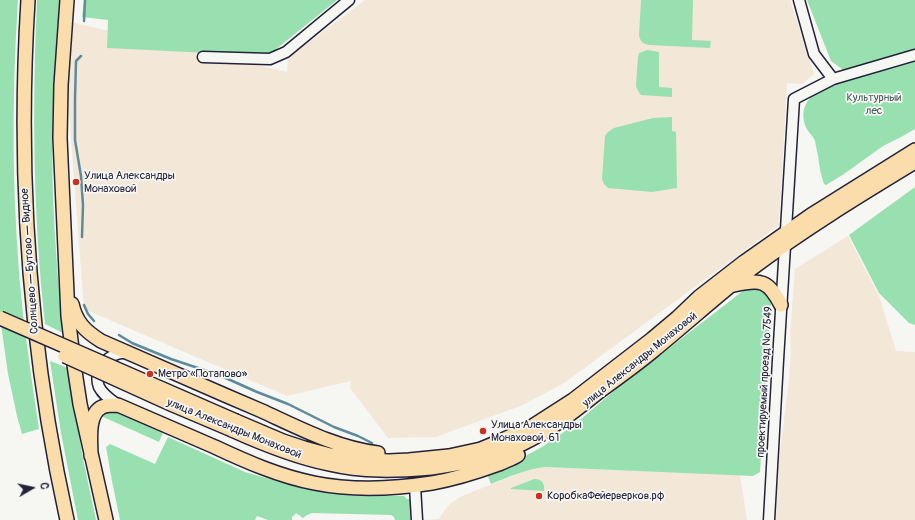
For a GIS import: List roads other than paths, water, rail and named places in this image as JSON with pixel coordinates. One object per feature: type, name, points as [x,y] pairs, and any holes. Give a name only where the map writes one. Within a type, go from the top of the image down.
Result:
[{"type":"main road","name":"Солнцево — Бутово — Видное","points":[[28,0],[24,77],[24,130],[26,214],[30,279],[38,355],[51,443],[67,520]]},
{"type":"main road","points":[[67,0],[61,85],[60,138],[68,316],[80,404],[106,520]]},
{"type":"main road","name":"улица Александры Монаховой","points":[[0,318],[234,426],[280,450],[301,457],[328,464],[362,470],[406,470],[450,466],[486,458],[502,452],[537,436],[560,423],[653,350],[750,270],[823,207],[915,150]]},
{"type":"main road","name":"улица Александры Монаховой","points":[[0,326],[107,376],[234,426],[304,448],[330,455],[382,461],[449,456],[481,449],[516,434],[544,419],[573,400],[620,364],[677,318],[699,297],[744,262],[816,223],[915,162]]},
{"type":"main road","points":[[67,280],[78,320],[84,329],[101,341],[309,433],[338,444],[375,453],[428,458]]},
{"type":"main road","points":[[732,285],[749,281],[762,282],[775,293],[782,305]]},
{"type":"main road","points":[[91,456],[92,422],[94,414],[101,407],[118,405],[266,470],[289,477],[316,484],[346,487],[378,488],[415,486],[466,476],[515,457],[540,443],[559,428],[578,409]]},
{"type":"street","points":[[203,56],[270,59],[286,52],[349,0]]},
{"type":"street","points":[[799,0],[814,54],[833,79],[915,55]]},
{"type":"street","name":"проектируемый проезд № 7549","points":[[769,520],[794,99],[833,79]]},
{"type":"street","points":[[118,405],[105,395],[100,388],[98,377],[99,372],[103,363],[111,356],[120,353],[130,354]]},
{"type":"street","points":[[415,486],[417,520]]},
{"type":"waterway","points":[[84,21],[85,0]]},
{"type":"waterway","points":[[81,56],[76,61],[75,140],[81,176],[83,205],[82,237]]},
{"type":"waterway","points":[[84,305],[88,314],[94,321]]},
{"type":"waterway","points":[[119,335],[132,343],[171,359],[219,375],[288,404],[334,427],[372,443]]},
{"type":"place","name":"Улица Александры Монаховой","points":[[76,182]]},
{"type":"place","name":"Метро «Потапово»","points":[[150,374]]},
{"type":"place","name":"Улица Александры Монаховой, 61","points":[[483,431]]},
{"type":"place","name":"КоробкаФейерверков.рф","points":[[539,496]]},
{"type":"park label","name":"Культурный лес","points":[[874,104]]}]
